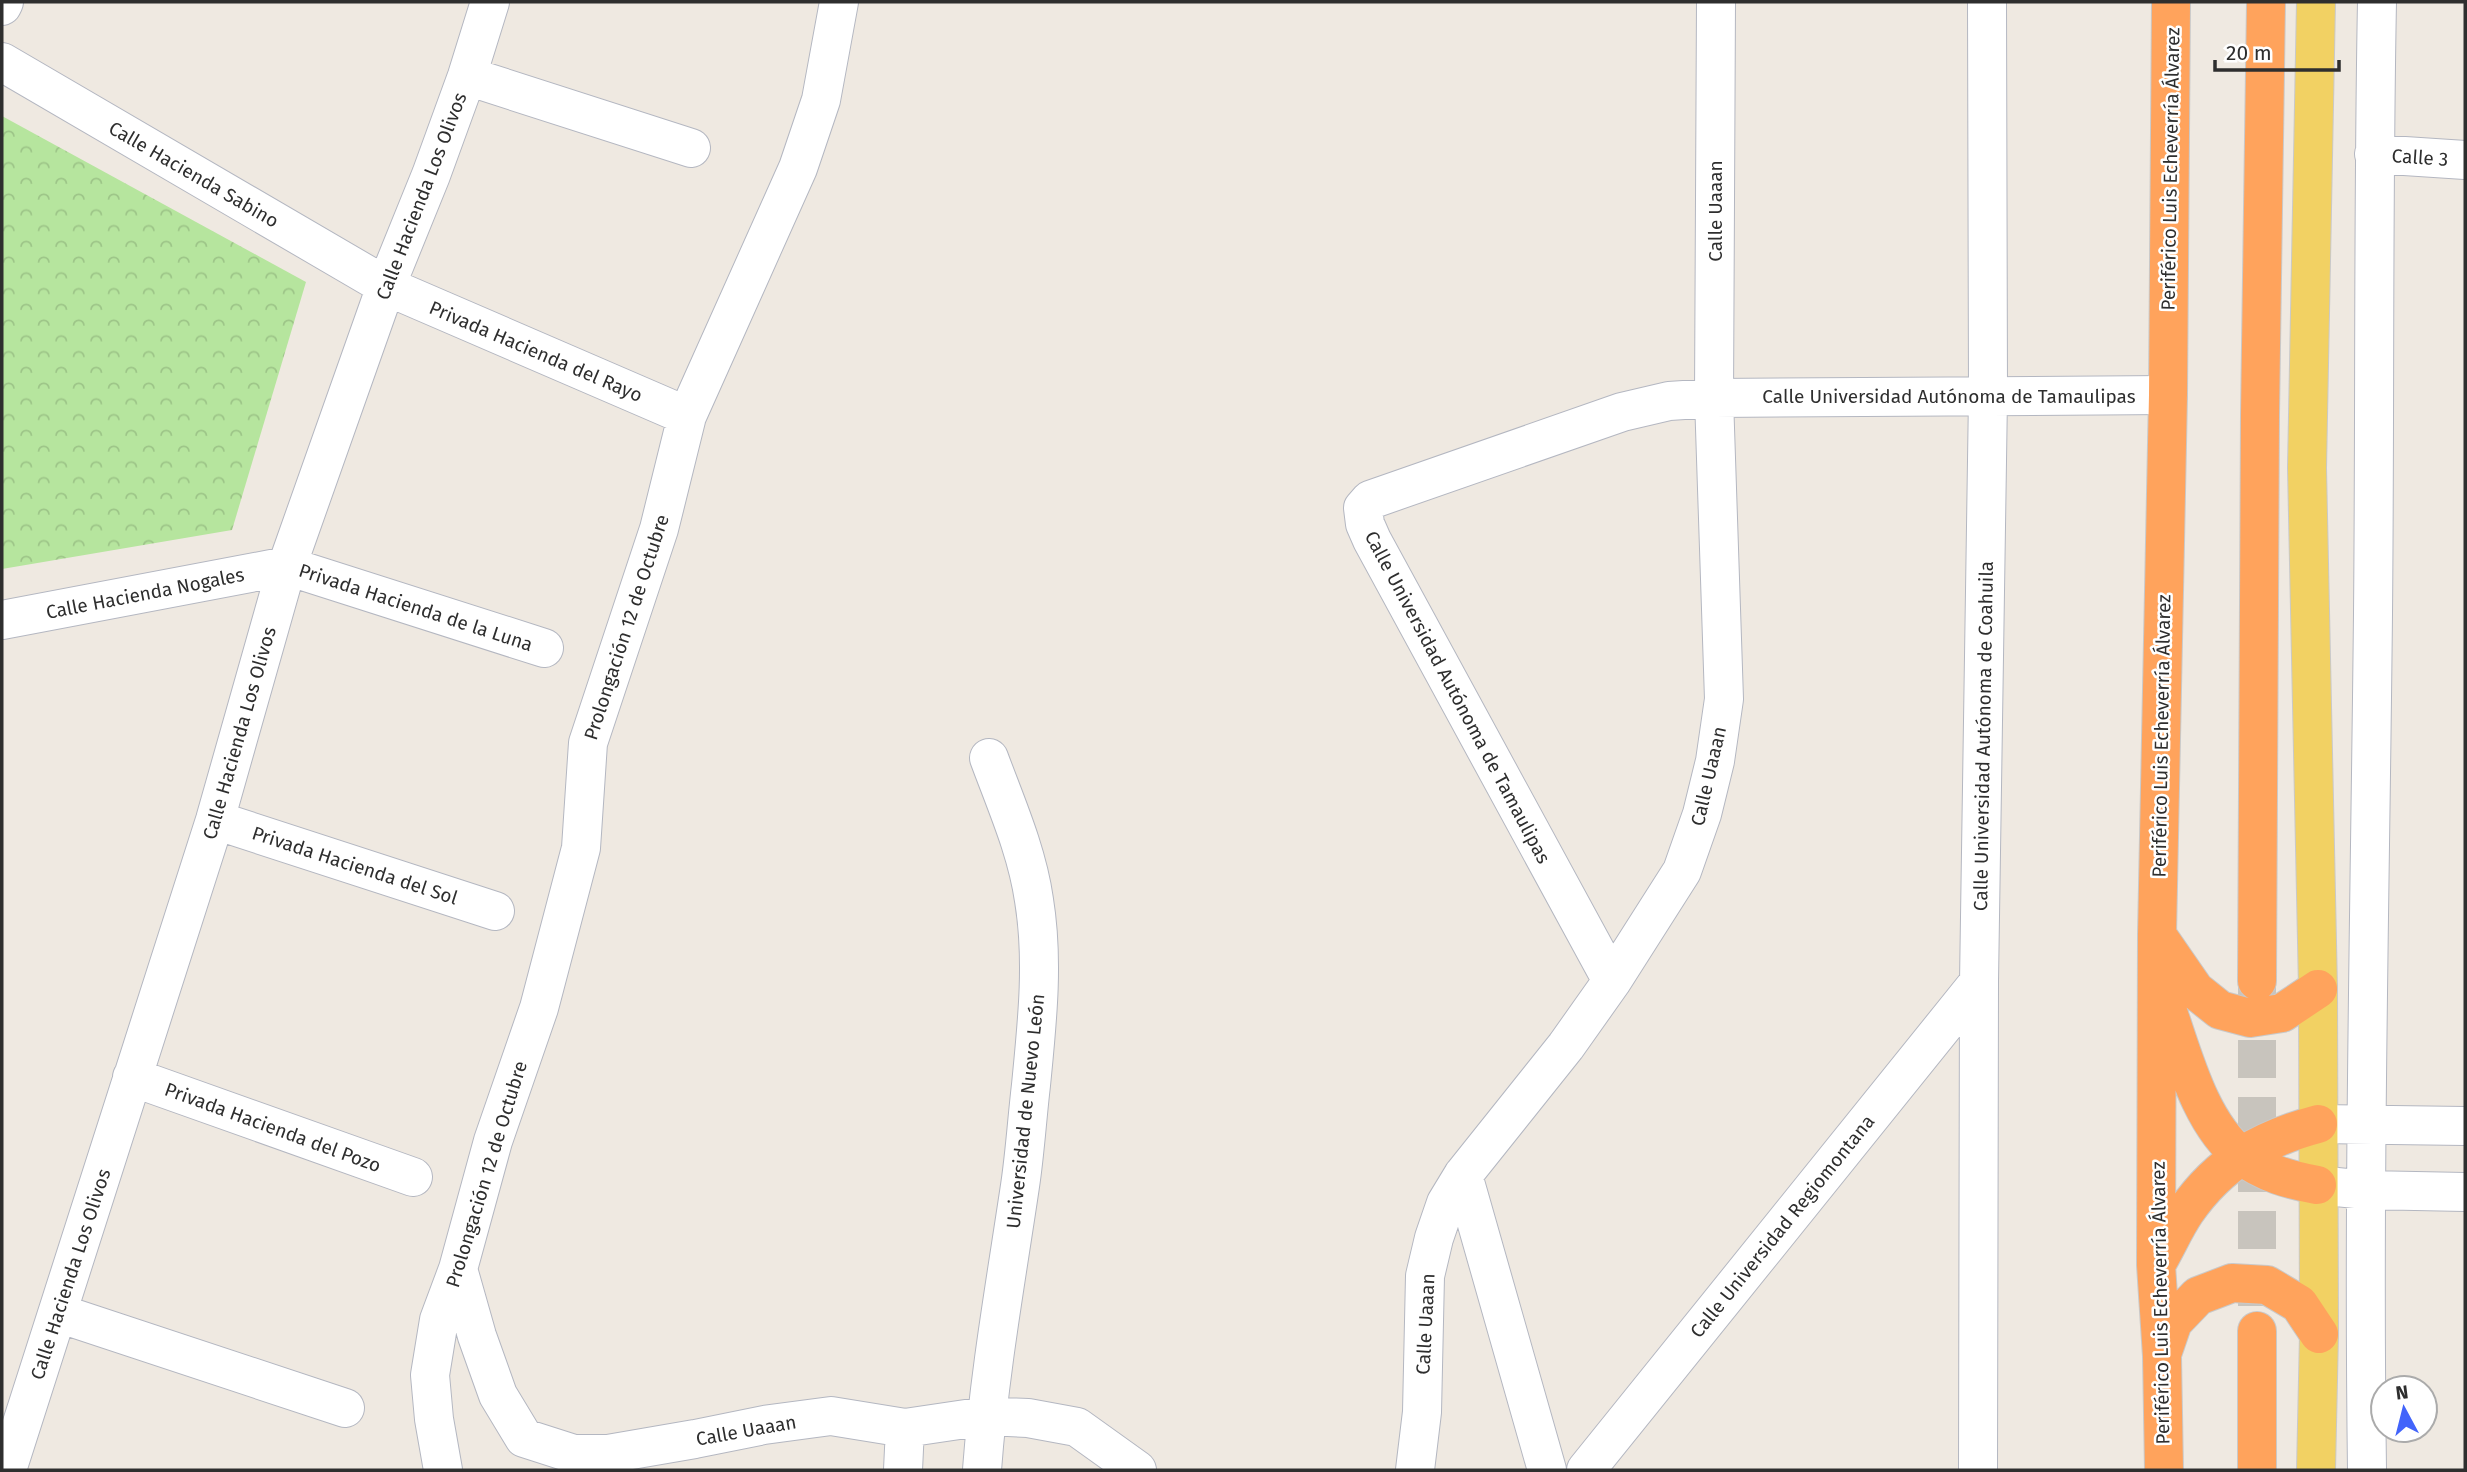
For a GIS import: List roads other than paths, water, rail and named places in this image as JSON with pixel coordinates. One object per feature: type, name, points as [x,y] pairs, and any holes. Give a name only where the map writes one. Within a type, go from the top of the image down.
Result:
[{"type":"highway","name":"Periférico Luis Echeverría Álvarez","points":[[2164,1470],[2162,1356],[2156,1265],[2157,935],[2168,396],[2171,2]]},
{"type":"highway","points":[[2256,981],[2266,2]]},
{"type":"highway","points":[[2157,935],[2194,990],[2220,1010],[2250,1018],[2282,1013],[2318,989]]},
{"type":"highway","points":[[2158,984],[2200,1099],[2217,1130],[2241,1155],[2273,1174],[2317,1185]]},
{"type":"highway","points":[[2156,1265],[2186,1212],[2208,1184],[2241,1155],[2265,1141],[2318,1124]]},
{"type":"highway","points":[[2162,1356],[2173,1322],[2198,1296],[2232,1283],[2267,1285],[2288,1297],[2299,1304],[2319,1334]]},
{"type":"highway","points":[[2256,1470],[2257,1331]]},
{"type":"main road","points":[[2316,2],[2307,468],[2318,989],[2319,1334],[2316,1470]]},
{"type":"street","name":"Calle Hacienda Los Olivos","points":[[7,1470],[215,820],[287,566],[386,286],[467,76],[490,2]]},
{"type":"street","name":"Prolongación 12 de Octubre","points":[[443,1470],[430,1375],[439,1320],[458,1269],[493,1141],[539,1008],[581,848],[588,743],[659,529],[687,416],[798,168],[821,100],[839,2]]},
{"type":"street","name":"Calle Uaaan","points":[[1415,1470],[1422,1412],[1425,1276],[1446,1203],[1464,1175],[1566,1046],[1612,981],[1682,871],[1702,814],[1715,761],[1724,699],[1714,398],[1716,2]]},
{"type":"street","name":"Calle Universidad Autónoma de Coahuila","points":[[1978,1455],[1979,982],[1989,396],[1987,2]]},
{"type":"street","points":[[2367,1470],[2366,1190],[2375,457],[2374,154],[2377,2]]},
{"type":"street","name":"Calle Hacienda Sabino","points":[[2,61],[386,286]]},
{"type":"street","points":[[467,76],[691,148]]},
{"type":"street","name":"Calle 3","points":[[2374,154],[2465,160]]},
{"type":"street","name":"Privada Hacienda del Rayo","points":[[386,286],[687,416]]},
{"type":"street","name":"Calle Universidad Autónoma de Tamaulipas","points":[[1612,981],[1372,540],[1365,524],[1363,508],[1370,500],[1596,420],[1669,401],[1714,398],[2168,396]]},
{"type":"street","name":"Calle Hacienda Nogales","points":[[2,620],[287,566]]},
{"type":"street","name":"Privada Hacienda de la Luna","points":[[287,566],[544,648]]},
{"type":"street","name":"Universidad de Nuevo León","points":[[982,1470],[986,1416],[1020,1184],[1040,969],[1034,899],[1018,839],[989,758]]},
{"type":"street","name":"Privada Hacienda del Sol","points":[[215,820],[495,911]]},
{"type":"street","name":"Calle Universidad Regiomontana","points":[[1586,1470],[1979,982]]},
{"type":"street","name":"Privada Hacienda del Pozo","points":[[132,1077],[413,1177]]},
{"type":"street","points":[[2318,1124],[2465,1126]]},
{"type":"street","points":[[1464,1175],[1547,1470]]},
{"type":"street","points":[[2317,1185],[2366,1190],[2465,1192]]},
{"type":"street","name":"Calle Uaaan","points":[[458,1269],[477,1336],[498,1395],[524,1438],[574,1454],[608,1454],[764,1425],[831,1416],[905,1428],[986,1416],[1028,1418],[1077,1427],[1138,1470]]},
{"type":"street","points":[[58,1313],[345,1408]]},
{"type":"street","points":[[904,1470],[905,1428]]},
{"type":"street","points":[[1951,1470],[1978,1455]]},
{"type":"tunnel","points":[[2257,983],[2257,1331]]}]
